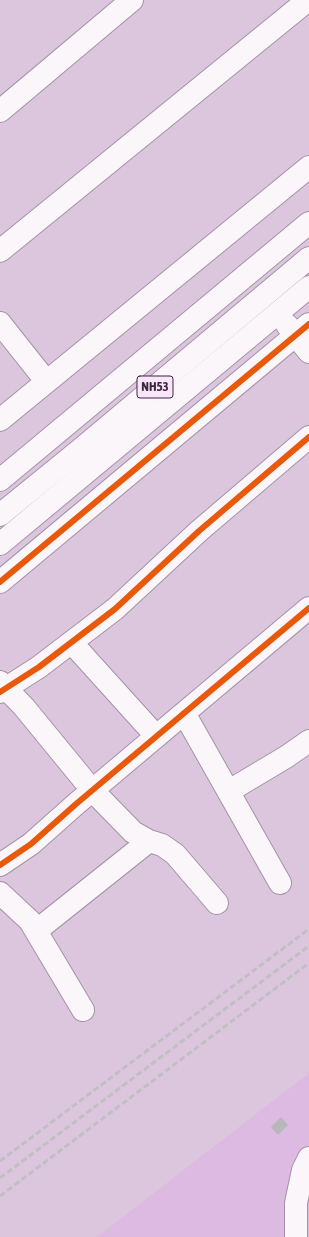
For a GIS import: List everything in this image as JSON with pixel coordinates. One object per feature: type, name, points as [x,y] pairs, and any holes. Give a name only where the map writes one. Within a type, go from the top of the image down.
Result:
[{"type":"main road","points":[[0,251],[308,0]]},
{"type":"main road","points":[[0,111],[120,4]]},
{"type":"main road","points":[[0,420],[309,168]]},
{"type":"main road","name":"NH53","points":[[0,480],[309,223]]},
{"type":"main road","name":"NH53","points":[[0,515],[309,258]]},
{"type":"main road","points":[[0,544],[309,287]]},
{"type":"main road","points":[[0,582],[305,337],[277,313]]},
{"type":"main road","points":[[0,323],[46,382]]},
{"type":"main road","points":[[217,903],[175,854],[162,845],[149,842],[133,832],[92,790],[24,706],[2,687],[72,643],[115,610],[199,531],[309,437]]},
{"type":"main road","points":[[0,865],[31,844],[92,790],[309,608]]},
{"type":"main road","points":[[72,643],[156,736]]},
{"type":"main road","points":[[184,713],[280,884]]},
{"type":"main road","points":[[229,791],[286,757],[309,741]]},
{"type":"main road","points":[[36,931],[149,842]]},
{"type":"main road","points":[[0,893],[24,914],[36,931],[83,1010]]},
{"type":"main road","points":[[296,1237],[296,1203],[303,1170],[309,1158]]},
{"type":"shaded area","points":[[309,1073],[309,1237],[97,1237]]},
{"type":"building","points":[[281,1117],[288,1125],[278,1135],[271,1127]]},
{"type":"railway","points":[[0,1161],[309,929]]},
{"type":"railway","points":[[0,1178],[309,946]]},
{"type":"railway","points":[[0,1196],[309,963]]},
{"type":"cycle path","points":[[0,582],[309,324]]},
{"type":"cycle path","points":[[0,692],[39,667],[115,609],[199,531],[309,437]]},
{"type":"cycle path","points":[[0,865],[31,844],[76,804],[309,608]]}]
